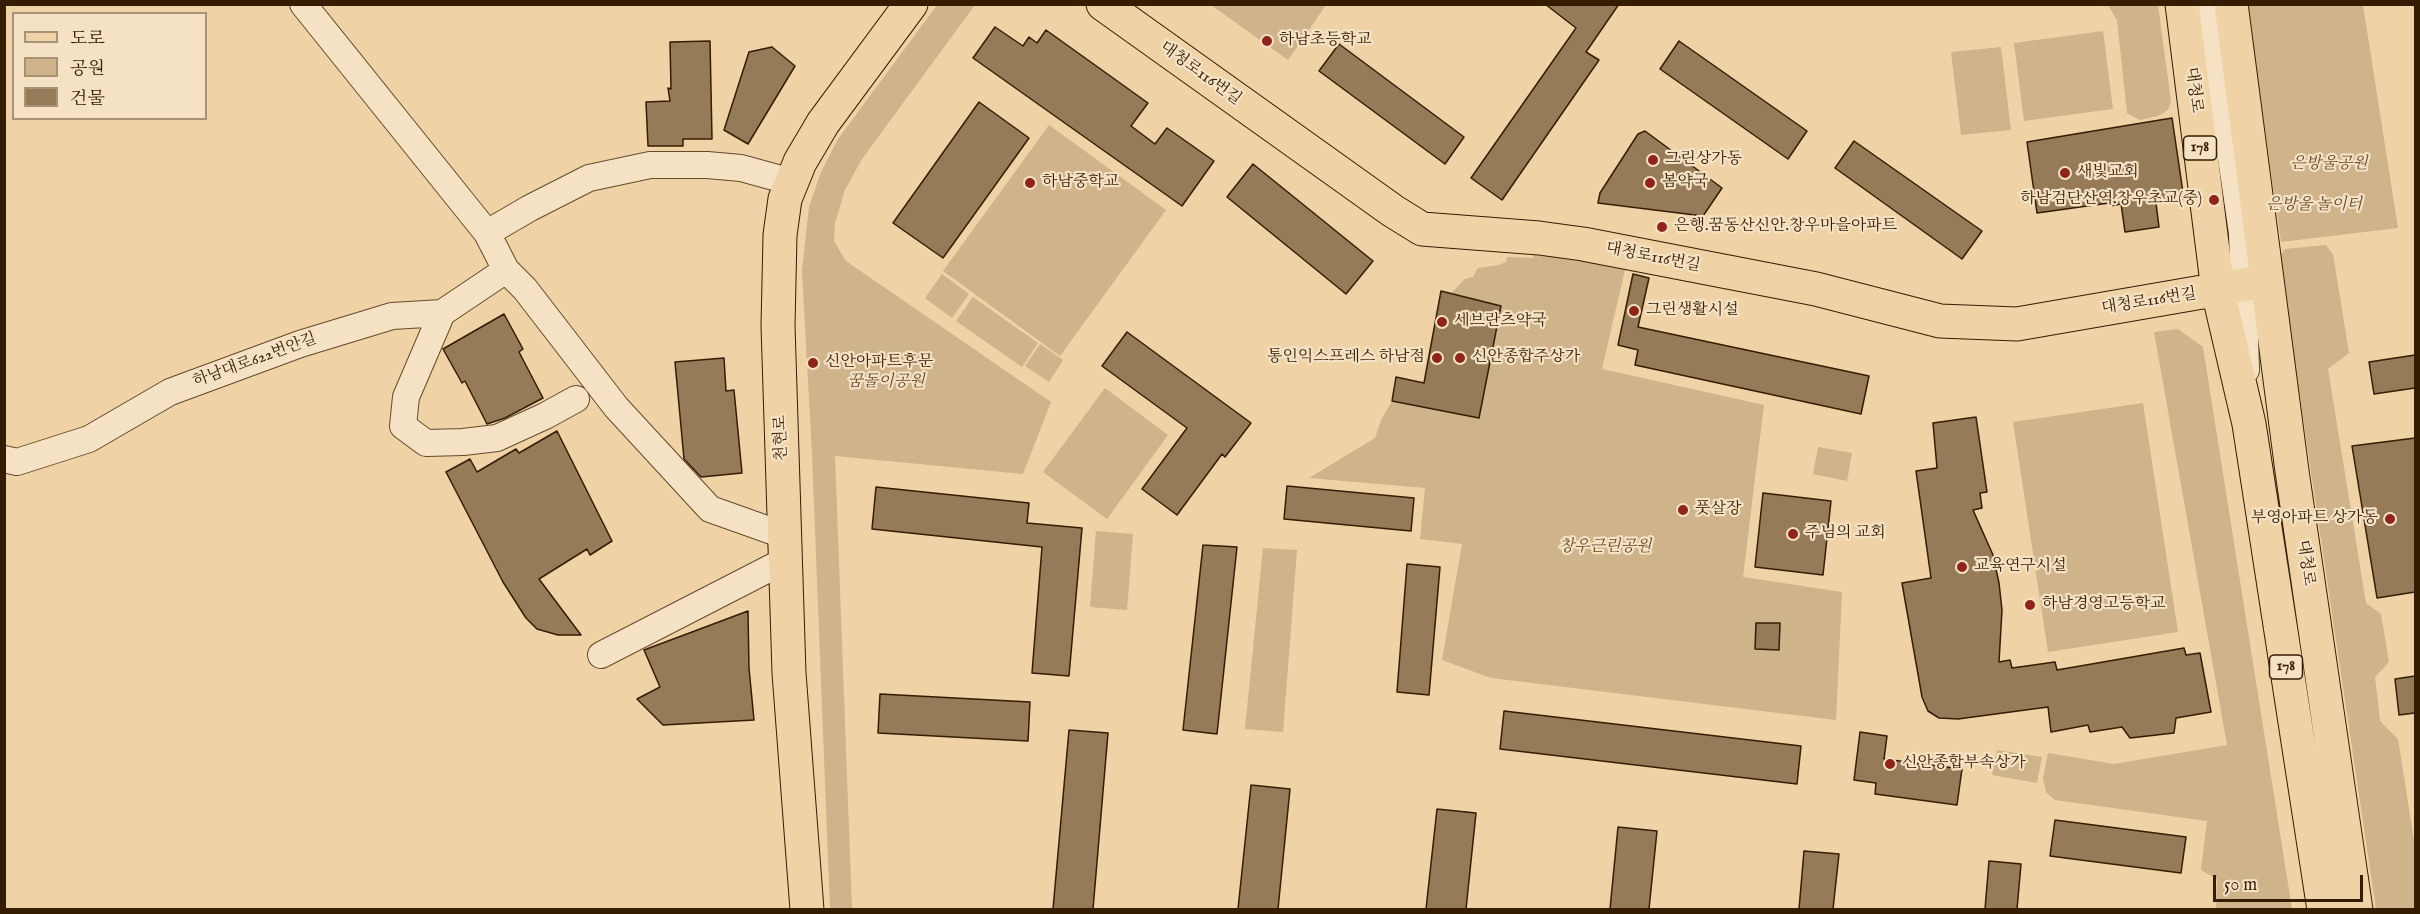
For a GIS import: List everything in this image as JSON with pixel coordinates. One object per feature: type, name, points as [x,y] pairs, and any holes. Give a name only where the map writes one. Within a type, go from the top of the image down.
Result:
[{"type":"main road","name":"천현로","points":[[807,909],[789,673],[778,326],[780,235],[786,199],[800,162],[823,123],[911,4]]},
{"type":"main road","name":"대청로116번길","points":[[1103,4],[1393,211],[1422,229],[1539,238],[1583,244],[1816,289],[1940,321],[2017,324],[2243,286]]},
{"type":"main road","name":"대청로","points":[[2182,4],[2243,286],[2293,483],[2356,909]]},
{"type":"main road","name":"대청로","points":[[2232,4],[2255,181],[2243,286],[2249,424],[2324,909]]},
{"type":"street","points":[[303,4],[487,233],[506,270],[525,289],[616,407],[710,509],[786,548]]},
{"type":"street","name":"대청로","points":[[2204,4],[2223,103],[2241,233],[2243,286]]},
{"type":"street","name":"대청로","points":[[2214,4],[2255,181]]},
{"type":"street","points":[[487,233],[589,178],[650,165],[707,165],[741,168],[792,182]]},
{"type":"street","points":[[506,270],[442,313],[406,398],[404,426],[426,443],[497,438],[576,399]]},
{"type":"street","name":"하남대로622번안길","points":[[4,459],[17,462],[89,439],[170,392],[300,344],[392,316],[442,313]]},
{"type":"street","points":[[601,655],[786,548]]},
{"type":"green space","name":"꿈돌이공원","points":[[937,5],[975,5],[862,159],[845,190],[835,223],[834,241],[846,261],[1051,402],[1023,474],[835,456],[852,909],[830,909],[812,454],[802,271],[809,207],[821,172],[838,139]]},
{"type":"green space","points":[[1211,5],[1326,5],[1288,60]]},
{"type":"green space","points":[[2108,5],[2158,5],[2171,101],[2168,110],[2158,116],[2140,120],[2127,113],[2117,20]]},
{"type":"green space","name":"은방울공원","points":[[2242,5],[2363,5],[2398,228],[2281,242],[2258,85],[2253,83]]},
{"type":"green space","points":[[2103,31],[2113,109],[2024,121],[2014,43]]},
{"type":"green space","points":[[2001,47],[2011,130],[1961,135],[1951,52]]},
{"type":"green space","points":[[1049,125],[1166,210],[1060,356],[943,271]]},
{"type":"green space","points":[[2326,245],[2333,254],[2349,353],[2328,369],[2366,603],[2381,614],[2389,662],[2375,677],[2380,721],[2398,739],[2415,847],[2415,909],[2376,909],[2279,257],[2285,249]]},
{"type":"green space","name":"창우근린공원","points":[[1534,255],[1627,261],[1602,369],[1764,405],[1743,577],[1842,592],[1836,720],[1491,678],[1442,660],[1462,544],[1420,539],[1425,488],[1309,478],[1375,438],[1381,420],[1392,401],[1479,418],[1501,306],[1451,293],[1465,279],[1473,277],[1478,268],[1499,265],[1506,262],[1507,257],[1533,258]]},
{"type":"green space","points":[[942,274],[969,294],[952,318],[925,298]]},
{"type":"green space","points":[[973,297],[1038,343],[1022,367],[956,321]]},
{"type":"green space","points":[[2178,329],[2203,347],[2292,909],[2216,909],[2217,879],[2201,870],[2207,821],[2055,800],[2046,792],[2043,778],[2048,753],[2114,764],[2227,745],[2154,332]]},
{"type":"green space","points":[[1040,344],[1063,360],[1049,382],[1025,366]]},
{"type":"green space","points":[[1105,388],[1168,435],[1107,519],[1043,472]]},
{"type":"green space","points":[[2143,403],[2178,632],[2048,652],[2013,422]]},
{"type":"green space","points":[[1818,447],[1852,453],[1847,481],[1813,474]]},
{"type":"green space","points":[[1096,531],[1133,534],[1127,610],[1090,607]]},
{"type":"green space","points":[[1263,548],[1297,550],[1283,732],[1245,729]]},
{"type":"green space","points":[[1997,750],[2042,757],[2037,783],[1992,775]]},
{"type":"building","points":[[1545,4],[1619,4],[1586,52],[1599,60],[1502,200],[1471,178],[1576,28]]},
{"type":"building","points":[[995,27],[1023,46],[1029,37],[1037,43],[1046,30],[1148,103],[1131,126],[1155,144],[1167,128],[1214,161],[1182,206],[973,58]]},
{"type":"building","points":[[710,41],[712,139],[683,139],[683,146],[648,146],[646,102],[670,101],[668,88],[671,89],[670,42]]},
{"type":"building","points":[[1679,41],[1807,131],[1788,159],[1660,69]]},
{"type":"building","points":[[1339,44],[1464,137],[1445,164],[1319,71]]},
{"type":"building","points":[[772,47],[795,66],[748,144],[724,130],[749,52]]},
{"type":"building","points":[[979,102],[1029,138],[943,258],[893,223]]},
{"type":"building","points":[[2172,118],[2184,199],[2156,203],[2159,227],[2125,232],[2121,204],[2110,206],[2109,203],[2037,213],[2027,142]]},
{"type":"building","name":"그린상가동","points":[[1645,131],[1722,188],[1703,216],[1598,203],[1600,193],[1638,134]]},
{"type":"building","points":[[1854,141],[1982,231],[1962,259],[1835,168]]},
{"type":"building","points":[[1253,164],[1373,261],[1346,294],[1227,197]]},
{"type":"building","points":[[1633,274],[1649,278],[1638,327],[1869,376],[1861,414],[1635,365],[1638,350],[1618,345]]},
{"type":"building","name":"신안종합주상가","points":[[1441,291],[1501,306],[1479,418],[1392,401],[1396,377],[1424,383]]},
{"type":"building","points":[[504,314],[523,349],[519,352],[543,398],[505,418],[487,424],[465,381],[462,383],[443,349]]},
{"type":"building","points":[[1127,332],[1251,423],[1225,457],[1222,454],[1177,515],[1142,489],[1187,428],[1102,366]]},
{"type":"building","points":[[2415,355],[2415,388],[2374,394],[2369,362]]},
{"type":"building","points":[[724,358],[726,391],[734,390],[742,473],[701,477],[684,459],[675,362]]},
{"type":"building","name":"교육연구시설","points":[[1976,417],[1987,492],[1980,493],[1982,508],[1973,510],[1993,555],[1999,583],[2002,610],[1999,662],[2010,660],[2012,668],[2055,662],[2057,670],[2184,648],[2186,655],[2200,653],[2211,712],[2176,718],[2174,733],[2130,738],[2122,727],[2090,732],[2088,725],[2051,732],[2048,707],[1958,719],[1939,718],[1928,711],[1922,697],[1902,583],[1931,578],[1916,471],[1937,468],[1933,423]]},
{"type":"building","points":[[557,431],[612,541],[590,555],[587,549],[539,579],[581,635],[558,635],[537,629],[526,618],[503,582],[446,472],[470,459],[477,472],[516,449],[519,453]]},
{"type":"building","name":"부영아파트 상가동","points":[[2415,438],[2415,592],[2377,598],[2352,446]]},
{"type":"building","points":[[1287,486],[1414,498],[1411,531],[1284,519]]},
{"type":"building","points":[[876,487],[1029,503],[1027,523],[1082,528],[1069,676],[1032,673],[1042,547],[872,529]]},
{"type":"building","name":"주님의 교회","points":[[1763,493],[1831,501],[1823,575],[1755,567]]},
{"type":"building","points":[[1203,545],[1237,547],[1217,734],[1183,730]]},
{"type":"building","points":[[1407,564],[1440,567],[1429,695],[1397,692]]},
{"type":"building","points":[[748,611],[749,668],[754,720],[663,725],[637,699],[660,687],[644,650]]},
{"type":"building","points":[[1756,623],[1780,623],[1779,650],[1755,649]]},
{"type":"building","points":[[2415,676],[2415,713],[2399,715],[2395,679]]},
{"type":"building","points":[[880,694],[1030,702],[1028,741],[878,733]]},
{"type":"building","points":[[1504,711],[1801,746],[1797,784],[1500,749]]},
{"type":"building","points":[[1069,730],[1108,733],[1093,909],[1053,909]]},
{"type":"building","name":"신안종합부속상가","points":[[1860,732],[1887,736],[1884,759],[1962,769],[1957,805],[1875,794],[1876,783],[1854,780]]},
{"type":"building","points":[[1251,785],[1290,789],[1278,909],[1238,909]]},
{"type":"building","points":[[1437,809],[1476,813],[1466,909],[1426,909]]},
{"type":"building","points":[[2055,820],[2186,837],[2181,873],[2050,856]]},
{"type":"building","points":[[1618,827],[1657,831],[1649,909],[1610,909]]},
{"type":"building","points":[[1804,851],[1839,854],[1833,909],[1799,909]]},
{"type":"building","points":[[1989,861],[2021,864],[2017,909],[1985,909]]},
{"type":"place","name":"하남초등학교","points":[[1267,41]]},
{"type":"place","name":"그린상가동","points":[[1653,160]]},
{"type":"place","name":"새빛교회","points":[[2065,173]]},
{"type":"place","name":"하남중학교","points":[[1030,183]]},
{"type":"place","name":"봄약국","points":[[1650,183]]},
{"type":"place","name":"하남검단산역.창우초교(중)","points":[[2214,200]]},
{"type":"place","name":"은행.꿈동산신안.창우마을아파트","points":[[1662,227]]},
{"type":"place","name":"그린생활시설","points":[[1634,311]]},
{"type":"place","name":"세브란츠약국","points":[[1442,322]]},
{"type":"place","name":"통인익스프레스 하남점","points":[[1437,358]]},
{"type":"place","name":"신안종합주상가","points":[[1460,358]]},
{"type":"place","name":"신안아파트후문","points":[[813,363]]},
{"type":"place","name":"풋살장","points":[[1683,510]]},
{"type":"place","name":"부영아파트 상가동","points":[[2390,519]]},
{"type":"place","name":"주님의 교회","points":[[1793,534]]},
{"type":"place","name":"교육연구시설","points":[[1962,567]]},
{"type":"place","name":"하남경영고등학교","points":[[2030,605]]},
{"type":"place","name":"신안종합부속상가","points":[[1890,764]]},
{"type":"park label","name":"은방울 놀이터","points":[[2314,206]]}]
